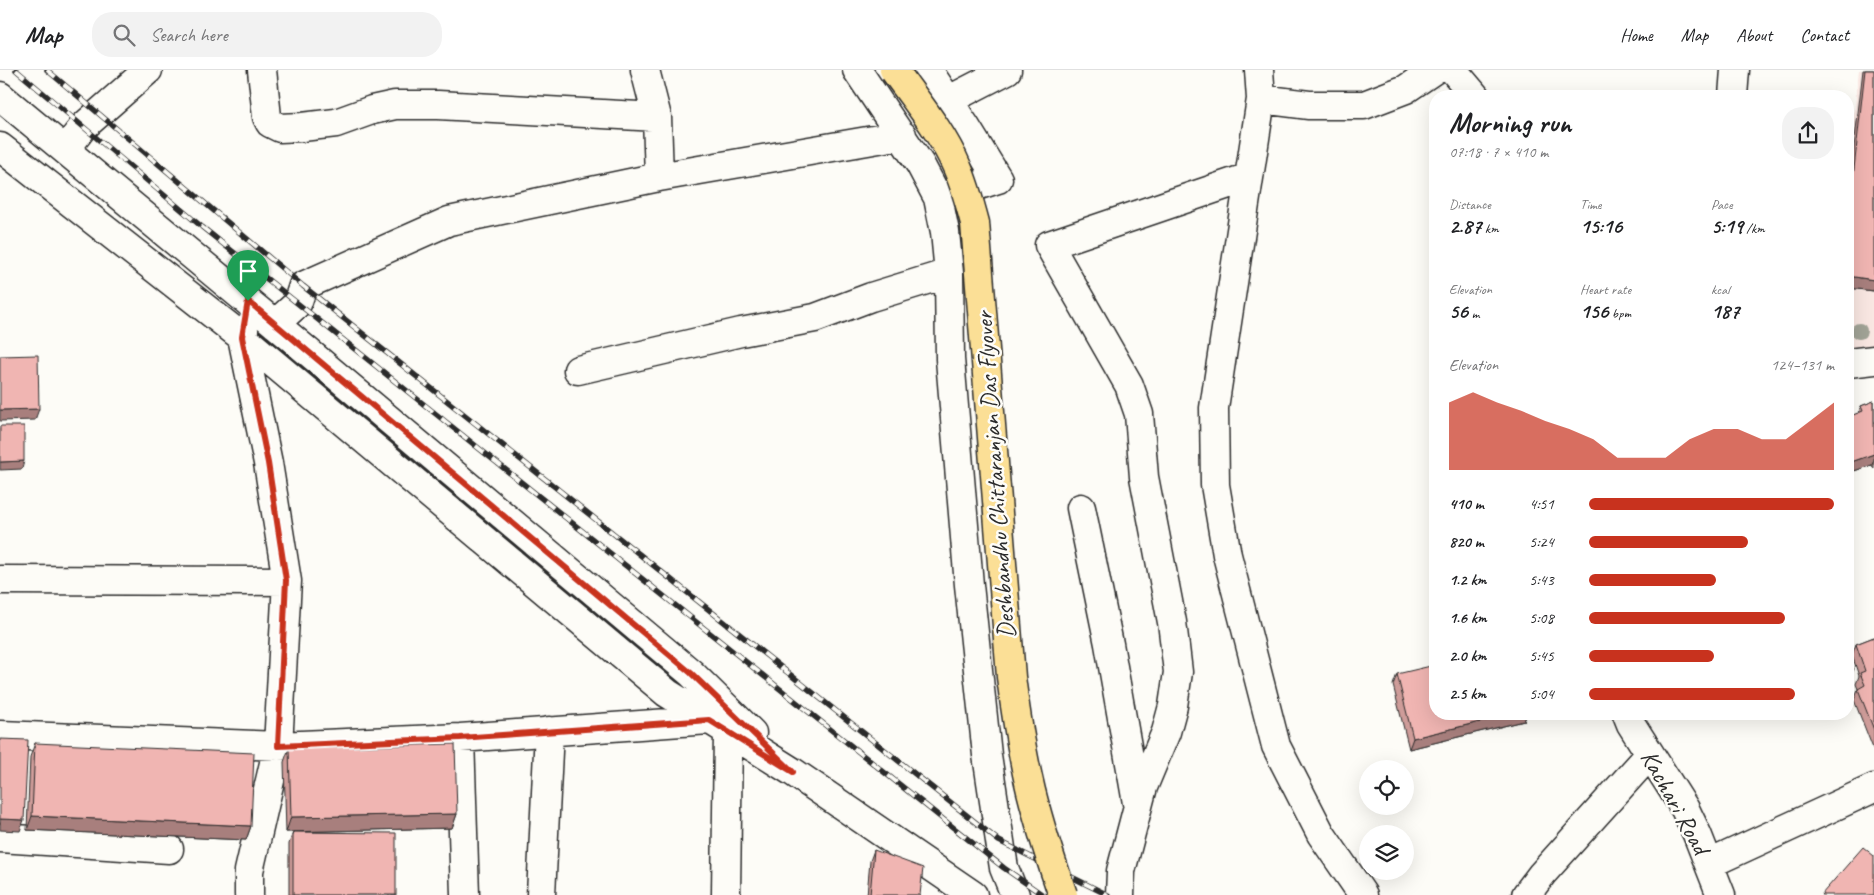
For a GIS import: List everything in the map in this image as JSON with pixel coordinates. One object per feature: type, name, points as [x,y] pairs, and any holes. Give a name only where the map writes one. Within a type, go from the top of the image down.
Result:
[{"type":"main road","name":"Deshbandhu Chittaranjan Das Flyover","points":[[894,70],[942,139],[957,167],[968,195],[975,223],[1011,677],[1019,734],[1031,790],[1046,846],[1063,895]]},
{"type":"street","points":[[65,150],[83,127],[148,70]]},
{"type":"street","points":[[262,70],[266,117],[270,123],[280,128],[336,123],[372,110],[395,105],[438,104],[656,117]]},
{"type":"street","points":[[645,70],[656,117],[659,177]]},
{"type":"street","points":[[857,70],[920,164],[938,198],[945,232],[949,272],[950,359],[969,585],[987,754],[1004,868],[1016,895]]},
{"type":"street","points":[[928,70],[998,179],[938,198]]},
{"type":"street","points":[[949,100],[1007,70]]},
{"type":"street","points":[[1259,70],[1261,98],[1214,408],[1215,485],[1227,555],[1276,746],[1322,834],[1363,895]]},
{"type":"street","points":[[1261,98],[1309,104],[1364,105],[1406,89],[1434,70]]},
{"type":"street","points":[[1453,70],[1470,90]]},
{"type":"street","points":[[1733,90],[1735,70]]},
{"type":"street","points":[[0,96],[248,301],[691,673],[793,772]]},
{"type":"street","points":[[275,324],[297,304],[303,286],[449,220],[659,177],[902,135]]},
{"type":"street","points":[[2,151],[242,337],[667,693],[793,772],[973,895]]},
{"type":"street","points":[[1120,895],[1121,871],[1143,787],[1166,732],[1173,706],[1178,672],[1172,622],[1144,477],[1139,414],[1129,385],[1049,245],[1249,177]]},
{"type":"street","points":[[578,370],[741,332],[815,318],[871,297],[949,272]]},
{"type":"street","points":[[248,301],[242,337],[268,463],[286,580],[278,746],[249,872],[249,895]]},
{"type":"street","points":[[1854,362],[1874,360]]},
{"type":"street","points":[[1081,508],[1109,644],[1138,807]]},
{"type":"street","points":[[0,580],[286,580]]},
{"type":"street","name":"Kachari Road","points":[[1629,720],[1685,809],[1721,895]]},
{"type":"street","points":[[0,734],[278,746],[460,738],[549,731],[719,726]]},
{"type":"street","points":[[719,726],[726,895]]},
{"type":"street","points":[[541,895],[549,731]]},
{"type":"street","points":[[460,738],[465,895]]},
{"type":"street","points":[[1526,895],[1542,874],[1650,754]]},
{"type":"street","points":[[1709,864],[1874,788]]},
{"type":"street","points":[[0,838],[169,849]]},
{"type":"shaded area","points":[[1859,70],[1874,70],[1874,345],[1854,347],[1854,116]]},
{"type":"building","points":[[1865,70],[1874,70],[1874,280],[1854,277],[1854,169]]},
{"type":"building","points":[[38,355],[39,409],[0,410],[0,356]]},
{"type":"building","points":[[1874,401],[1874,454],[1854,461],[1854,415],[1863,411],[1861,406]]},
{"type":"building","points":[[0,426],[24,426],[24,461],[0,462]]},
{"type":"building","points":[[1874,637],[1874,730],[1858,689],[1865,685],[1860,673],[1865,671],[1856,644]]},
{"type":"building","points":[[1429,666],[1429,720],[1488,720],[1413,738],[1397,674]]},
{"type":"building","points":[[0,739],[28,740],[24,820],[0,819]]},
{"type":"building","points":[[35,743],[254,753],[251,826],[32,816]]},
{"type":"building","points":[[455,744],[457,814],[291,817],[289,748]]},
{"type":"building","points":[[293,832],[396,833],[396,895],[293,895]]},
{"type":"building","points":[[1863,847],[1874,856],[1874,895],[1821,895]]},
{"type":"building","points":[[874,850],[923,868],[920,895],[870,895]]},
{"type":"railway","points":[[16,70],[202,227],[1004,868],[1043,895]]},
{"type":"railway","points":[[47,70],[303,286],[999,841],[1108,895]]},
{"type":"route","points":[[248,301],[691,673],[793,772],[709,720],[460,738],[278,746],[286,580],[268,463],[242,337],[248,301]]}]
